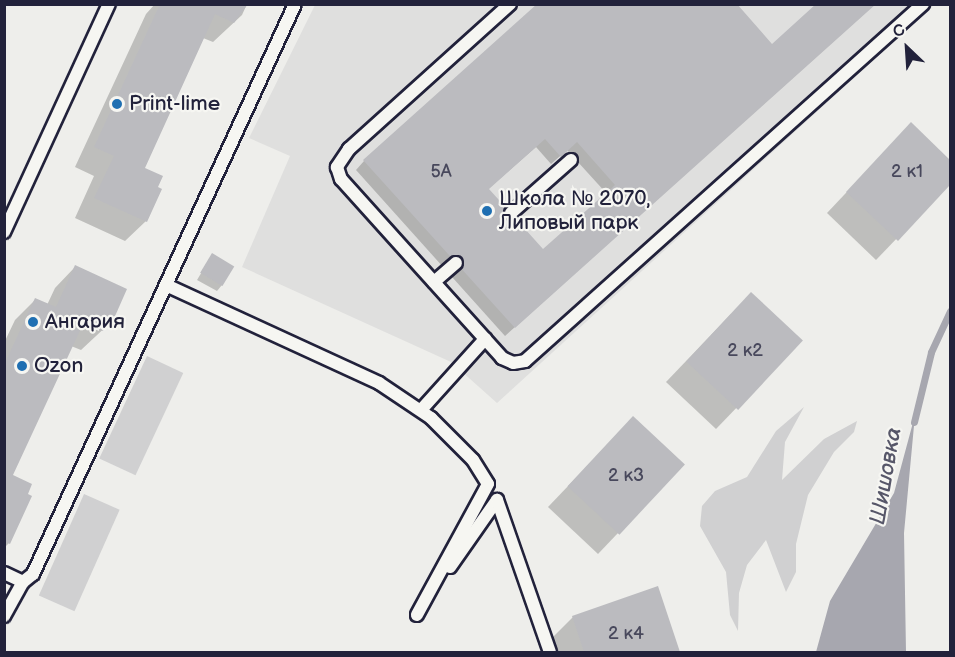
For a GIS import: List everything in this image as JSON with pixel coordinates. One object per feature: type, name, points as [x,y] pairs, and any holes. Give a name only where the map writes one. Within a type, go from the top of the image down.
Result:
[{"type":"lane","points":[[4,232],[109,4]]},
{"type":"lane","points":[[4,616],[23,582],[33,574],[295,4]]},
{"type":"lane","points":[[510,4],[338,162],[341,178],[508,362],[525,361],[923,4]]},
{"type":"lane","points":[[511,213],[571,160]]},
{"type":"lane","points":[[434,282],[456,263]]},
{"type":"lane","points":[[166,285],[379,383],[421,410],[459,445],[488,484],[417,615],[497,500],[550,652]]},
{"type":"lane","points":[[421,410],[485,339]]},
{"type":"lane","points":[[4,573],[23,582]]},
{"type":"shaded area","name":"Школа № 2070, Липовый парк","points":[[315,5],[934,5],[497,403],[451,362],[242,267],[290,156],[249,138]]},
{"type":"shaded area","points":[[147,356],[183,373],[135,475],[99,458]]},
{"type":"shaded area","points":[[804,407],[785,442],[782,480],[824,439],[857,421],[854,432],[834,452],[808,495],[796,544],[796,572],[786,592],[766,540],[747,565],[739,593],[738,631],[730,615],[726,572],[700,526],[702,506],[715,491],[747,477],[776,431]]},
{"type":"shaded area","points":[[915,415],[904,533],[906,652],[816,652],[830,601],[894,493]]},
{"type":"shaded area","points":[[84,494],[120,510],[74,611],[39,595]]},
{"type":"building","points":[[160,4],[248,4],[234,23],[215,14],[145,168],[163,176],[158,187],[162,189],[147,222],[94,198],[114,156],[94,147]]},
{"type":"building","points":[[537,4],[737,4],[772,44],[816,4],[876,4],[515,328],[363,160]],"holes":[[[545,139],[561,157],[577,142],[615,185],[543,249],[489,189]]]},
{"type":"building","points":[[911,122],[950,160],[950,185],[898,241],[846,192]]},
{"type":"building","points":[[212,253],[234,266],[222,286],[200,273]]},
{"type":"building","points":[[75,265],[127,289],[112,323],[107,321],[103,331],[84,322],[13,475],[32,484],[28,494],[32,496],[10,544],[4,541],[4,365],[35,298],[56,307]]},
{"type":"building","points":[[751,292],[803,340],[738,410],[686,361]]},
{"type":"building","points":[[633,416],[685,464],[619,535],[568,486]]},
{"type":"building","points":[[658,586],[680,652],[584,652],[572,616]]},
{"type":"waterway","name":"Шишовка","points":[[914,422],[931,352],[950,311]]},
{"type":"place","name":"Print-lime","points":[[117,104]]},
{"type":"place","name":"Школа № 2070, Липовый парк","points":[[487,211]]},
{"type":"place","name":"Ангария","points":[[33,322]]},
{"type":"place","name":"Ozon","points":[[22,366]]}]
